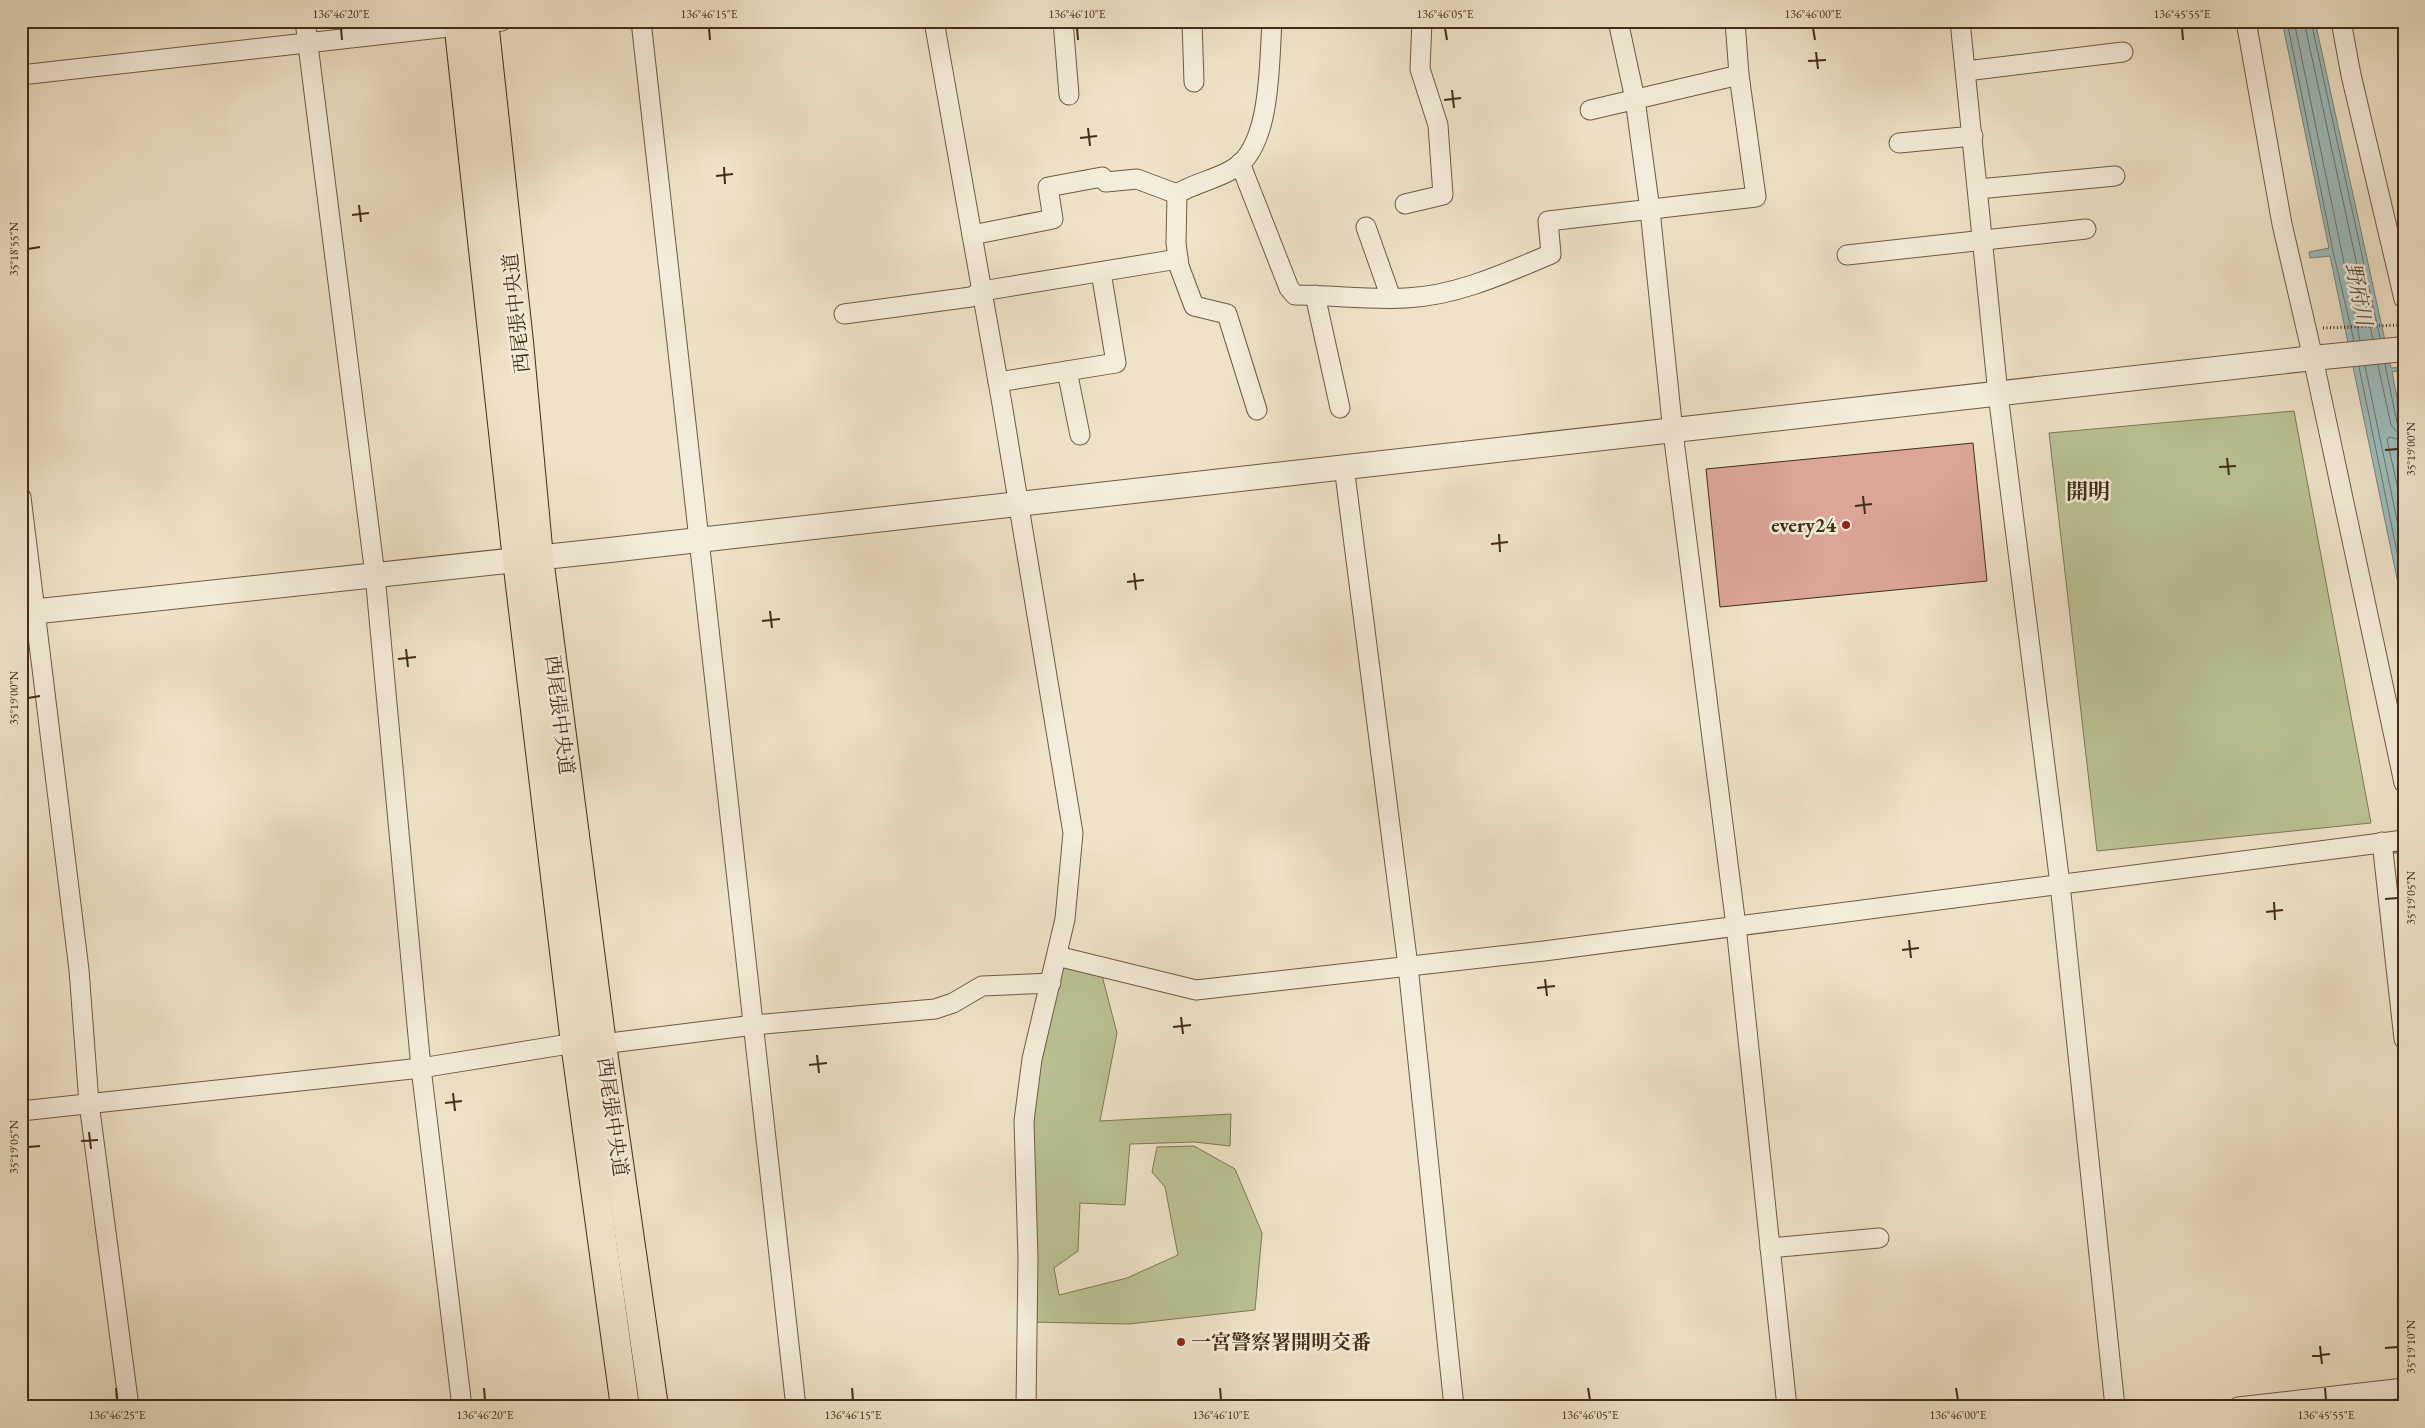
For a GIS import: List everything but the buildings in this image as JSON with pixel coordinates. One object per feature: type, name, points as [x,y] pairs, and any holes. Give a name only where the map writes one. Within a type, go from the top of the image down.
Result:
[{"type":"main road","name":"西尾張中央道","points":[[490,22],[520,342],[528,559],[574,1043],[625,1407]]},
{"type":"main road","name":"西尾張中央道","points":[[458,24],[528,559],[602,1044],[654,1407]]},
{"type":"street","points":[[306,21],[374,575],[421,1068],[462,1407]]},
{"type":"street","points":[[641,21],[796,1407]]},
{"type":"street","points":[[934,21],[998,382],[1073,833],[1065,919],[1032,1059],[1024,1121],[1028,1258],[1026,1407]]},
{"type":"street","points":[[1062,21],[1069,94]]},
{"type":"street","points":[[1192,21],[1194,82]]},
{"type":"street","points":[[972,235],[1053,219],[1048,187],[1102,177],[1106,182],[1137,179],[1177,194],[1235,169],[1250,153],[1264,112],[1272,21]]},
{"type":"street","points":[[1405,204],[1443,195],[1438,125],[1420,69],[1422,21]]},
{"type":"street","points":[[1618,21],[1635,99],[1650,210],[1674,432],[1736,926],[1787,1407]]},
{"type":"street","points":[[1240,163],[1289,288],[1295,295],[1391,298],[1441,294],[1475,284],[1551,254],[1548,221],[1756,197],[1739,75],[1735,21]]},
{"type":"street","points":[[1960,21],[1984,240],[1998,394],[2060,884],[2115,1407]]},
{"type":"street","points":[[2246,21],[2282,224],[2313,358],[2404,783]]},
{"type":"street","points":[[2341,21],[2351,75],[2404,300]]},
{"type":"street","points":[[21,75],[458,24],[490,22]]},
{"type":"street","points":[[1966,72],[2123,52]]},
{"type":"street","points":[[1590,110],[1739,75]]},
{"type":"street","points":[[1900,144],[1973,136]]},
{"type":"street","points":[[1978,190],[2115,176]]},
{"type":"street","points":[[1177,194],[1178,259],[1194,306],[1227,314],[1257,410]]},
{"type":"street","points":[[1366,227],[1391,298]]},
{"type":"street","points":[[1846,255],[2086,229]]},
{"type":"street","points":[[844,314],[971,297],[982,291],[1178,259]]},
{"type":"street","points":[[998,382],[1116,363],[1101,272]]},
{"type":"street","points":[[1315,295],[1340,408]]},
{"type":"street","points":[[28,612],[1019,505],[1344,466],[1674,432],[2404,349]]},
{"type":"street","points":[[1067,371],[1080,435]]},
{"type":"street","points":[[1344,466],[1408,966],[1454,1407]]},
{"type":"street","points":[[21,497],[28,612],[79,970],[89,1103],[129,1407]]},
{"type":"street","points":[[1057,956],[1196,990],[1736,926],[2404,840]]},
{"type":"street","points":[[2382,842],[2404,1039]]},
{"type":"street","points":[[602,1044],[754,1026],[935,1009],[953,1003],[982,986],[1051,983]]},
{"type":"street","points":[[21,1111],[421,1068],[574,1043]]},
{"type":"street","points":[[1770,1248],[1879,1238]]},
{"type":"street","points":[[2238,1407],[2404,1388]]},
{"type":"path","points":[[2319,329],[2400,325]]},
{"type":"green space","points":[[2294,411],[2371,823],[2097,851],[2049,433]]},
{"type":"green space","points":[[1057,956],[1100,968],[1117,1033],[1100,1121],[1231,1114],[1230,1146],[1194,1142],[1130,1144],[1125,1205],[1080,1203],[1078,1251],[1054,1268],[1059,1295],[1127,1278],[1178,1255],[1165,1187],[1152,1172],[1157,1147],[1194,1146],[1235,1169],[1262,1233],[1255,1310],[1129,1324],[1027,1322],[1024,1121]]},
{"type":"water","name":"野府川","points":[[2282,21],[2315,21],[2391,368],[2404,367],[2404,370],[2392,372],[2404,434],[2404,612],[2330,256],[2310,258],[2309,252],[2329,248]]},
{"type":"waterway","points":[[2393,851],[2404,850]]},
{"type":"place","name":"every24","points":[[1846,525]]},
{"type":"place","name":"一宮警察署開明交番","points":[[1181,1342]]},
{"type":"district","name":"開明","points":[[2088,491]]}]
